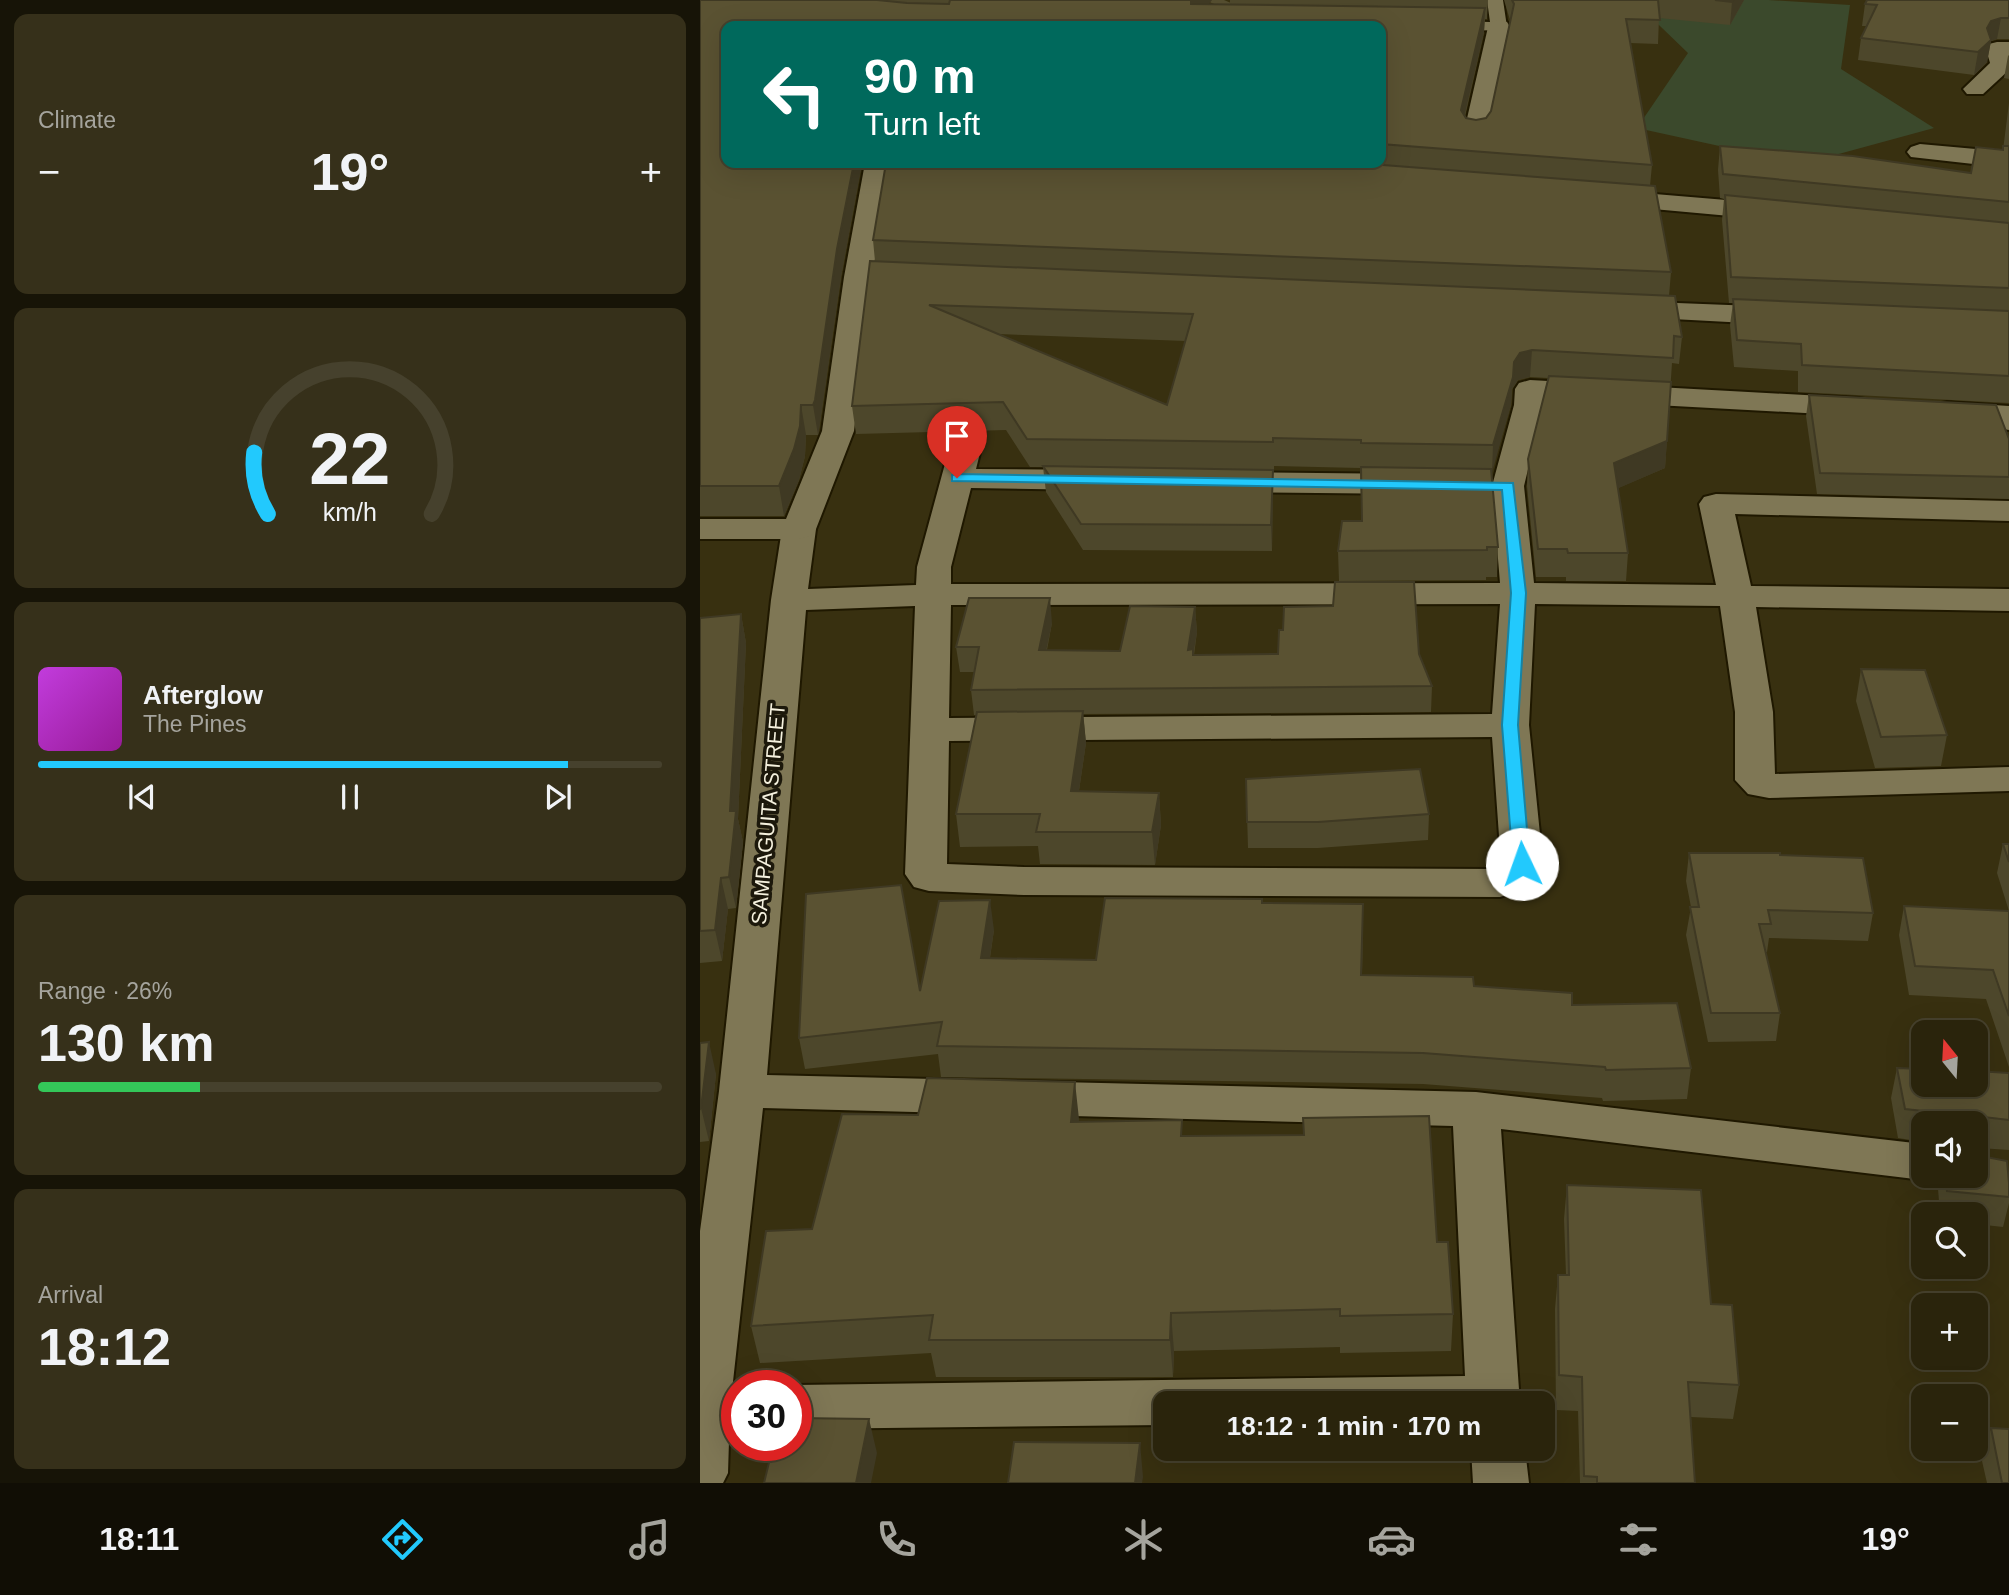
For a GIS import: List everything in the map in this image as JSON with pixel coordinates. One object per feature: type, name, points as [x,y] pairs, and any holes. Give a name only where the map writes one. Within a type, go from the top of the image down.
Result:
[{"type":"street","points":[[1475,136],[1499,27]]},
{"type":"street","points":[[1988,95],[2002,64],[1997,49],[2009,49]]},
{"type":"street","points":[[1920,152],[2009,160]]},
{"type":"street","name":"SAMPAGUITA STREET","points":[[700,1473],[720,1408],[742,1091],[789,600],[799,529],[838,432],[871,278],[878,168]]},
{"type":"street","points":[[1577,195],[1801,215]]},
{"type":"street","points":[[1594,308],[1815,318]]},
{"type":"street","points":[[1122,480],[961,463],[934,567],[926,874],[935,879],[1500,883],[1516,877],[1522,864],[1510,725],[1518,593],[1495,485],[1529,405],[1530,389],[2002,414],[2009,421]]},
{"type":"street","points":[[1191,481],[1439,485]]},
{"type":"street","points":[[2009,511],[1716,504],[1735,597],[1758,739],[1755,779],[1758,783],[1769,786],[2009,779]]},
{"type":"street","points":[[700,529],[799,529]]},
{"type":"street","points":[[789,600],[933,596],[1518,593],[2009,600]]},
{"type":"street","points":[[931,730],[1510,725]]},
{"type":"street","points":[[742,1091],[1476,1109],[1911,1161]]},
{"type":"street","points":[[1476,1109],[1493,1391]]},
{"type":"street","points":[[812,1407],[1153,1412]]},
{"type":"street","points":[[1499,1461],[1501,1483]]},
{"type":"lane","points":[[1424,25],[1499,27],[1495,0]]},
{"type":"green space","points":[[1633,0],[1768,0],[1850,5],[1841,69],[1934,128],[1802,164],[1637,128],[1688,53]]},
{"type":"building","points":[[700,0],[877,0],[949,4],[950,0],[1191,0],[1191,4],[1485,8],[1461,110],[1466,118],[1476,120],[1486,118],[1491,111],[1514,4],[1512,0],[1658,0],[1660,20],[1626,19],[1652,165],[1386,144],[1386,21],[721,21],[721,168],[853,168],[837,249],[815,400],[813,405],[801,405],[800,426],[794,449],[779,486],[700,486]]},
{"type":"building","points":[[1867,0],[2009,0],[2009,18],[1991,21],[1987,28],[1991,40],[1978,52],[1861,38],[1877,5],[1865,4]]},
{"type":"building","points":[[1720,146],[1853,156],[1971,173],[1976,147],[2003,150],[2003,146],[2009,146],[2009,202],[1723,174]]},
{"type":"building","points":[[1386,165],[1655,186],[1671,272],[873,240],[885,168],[1386,168]]},
{"type":"building","points":[[1725,195],[2009,223],[2009,288],[1731,277]]},
{"type":"building","points":[[870,261],[1675,296],[1682,337],[1674,336],[1673,358],[1532,350],[1520,353],[1514,362],[1513,377],[1493,445],[1361,443],[1361,440],[1273,438],[1273,442],[1027,439],[1003,402],[852,406]],"holes":[[[929,305],[1193,314],[1167,405]]]},
{"type":"building","points":[[1733,299],[2009,311],[2009,376],[1802,365],[1801,344],[1737,340]]},
{"type":"building","points":[[1549,376],[1671,382],[1667,441],[1614,463],[1628,553],[1568,553],[1567,549],[1538,549],[1528,459]]},
{"type":"building","points":[[1809,395],[1996,405],[2009,439],[2009,477],[1820,473]]},
{"type":"building","points":[[1043,466],[1273,470],[1271,525],[1081,524]]},
{"type":"building","points":[[1361,467],[1491,469],[1498,547],[1487,547],[1487,550],[1338,551],[1342,521],[1362,521]]},
{"type":"building","points":[[1335,582],[1414,582],[1419,654],[1432,686],[971,690],[979,647],[956,647],[969,598],[1050,598],[1039,650],[1120,651],[1130,606],[1195,607],[1188,650],[1193,649],[1193,655],[1278,654],[1284,607],[1333,606]]},
{"type":"building","points":[[741,614],[730,811],[736,811],[729,877],[721,878],[715,930],[700,931],[700,618]]},
{"type":"building","points":[[1861,669],[1925,670],[1947,735],[1881,737]]},
{"type":"building","points":[[1083,711],[1071,791],[1159,793],[1152,832],[1036,832],[1040,814],[956,814],[977,712]]},
{"type":"building","points":[[1420,769],[1429,814],[1318,822],[1247,822],[1246,779]]},
{"type":"building","points":[[2003,844],[2009,844],[2009,862]]},
{"type":"building","points":[[1689,853],[1780,853],[1863,858],[1873,913],[1768,910],[1771,924],[1759,924],[1780,1013],[1711,1013],[1690,907],[1699,907]]},
{"type":"building","points":[[901,885],[920,991],[939,901],[990,900],[981,958],[1096,960],[1105,898],[1262,899],[1262,903],[1363,904],[1361,975],[1473,977],[1474,986],[1572,993],[1572,1005],[1677,1003],[1691,1068],[1606,1070],[1605,1067],[1423,1053],[937,1046],[942,1022],[799,1038],[806,894]]},
{"type":"building","points":[[1904,906],[2009,911],[2009,1016],[1993,970],[1915,966]]},
{"type":"building","points":[[709,1042],[701,1108],[700,1109],[700,1043]]},
{"type":"building","points":[[1897,1068],[1911,1069],[1911,1097],[1988,1097],[1988,1072],[2009,1073],[2009,1120],[1988,1117],[1988,1111],[1905,1109]]},
{"type":"building","points":[[927,1078],[1075,1082],[1071,1122],[1182,1120],[1181,1136],[1304,1135],[1303,1118],[1429,1116],[1437,1242],[1448,1242],[1453,1314],[1340,1316],[1340,1309],[1171,1313],[1170,1340],[929,1340],[933,1315],[751,1326],[766,1231],[812,1229],[842,1114],[918,1115]]},
{"type":"building","points":[[1988,1157],[2007,1161],[2009,1197],[1947,1191],[1947,1188],[1988,1188]]},
{"type":"building","points":[[1567,1185],[1701,1190],[1711,1304],[1732,1305],[1739,1385],[1688,1382],[1695,1483],[1597,1483],[1597,1477],[1584,1476],[1582,1377],[1559,1375],[1558,1275],[1569,1275]]},
{"type":"building","points":[[812,1418],[869,1419],[856,1483],[764,1483],[769,1461],[812,1461]]},
{"type":"building","points":[[1991,1428],[2009,1429],[2009,1483],[2002,1483]]},
{"type":"building","points":[[1014,1442],[1140,1443],[1135,1483],[1008,1483]]},
{"type":"tunnel","points":[[1221,7],[1224,0]]},
{"type":"route","points":[[957,478],[1508,486],[1518,593],[1510,725],[1522,864]]}]
